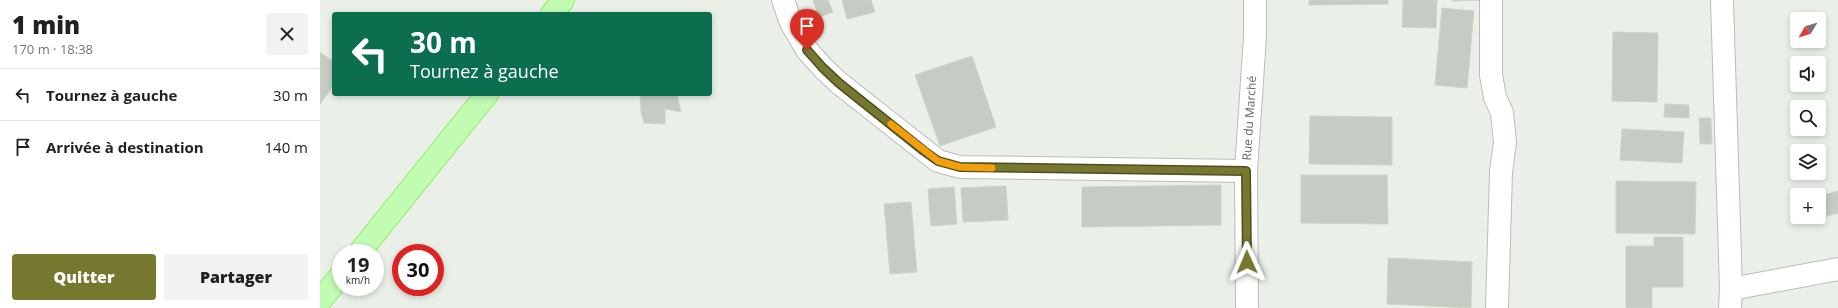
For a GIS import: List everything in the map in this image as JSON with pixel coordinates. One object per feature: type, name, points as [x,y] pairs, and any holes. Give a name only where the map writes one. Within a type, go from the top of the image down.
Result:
[{"type":"main road","points":[[554,12],[563,0]]},
{"type":"main road","points":[[366,244],[485,96]]},
{"type":"main road","points":[[320,301],[332,286]]},
{"type":"street","points":[[783,0],[791,23],[807,50],[823,68],[938,161],[960,167],[1246,171]]},
{"type":"street","name":"Rue du Marché","points":[[1247,308],[1246,171],[1255,36],[1255,0]]},
{"type":"street","points":[[1491,0],[1491,75],[1495,97],[1502,114],[1505,142],[1501,172],[1497,308]]},
{"type":"street","points":[[1722,0],[1730,299],[1838,269]]},
{"type":"building","points":[[813,0],[828,0],[833,12],[819,17]]},
{"type":"building","points":[[842,0],[871,0],[875,12],[847,19]]},
{"type":"building","points":[[1309,0],[1388,0],[1388,4],[1309,5]]},
{"type":"building","points":[[1403,0],[1437,0],[1436,28],[1402,27]]},
{"type":"building","points":[[1452,0],[1480,0],[1452,1]]},
{"type":"building","points":[[1442,8],[1474,11],[1467,88],[1435,85]]},
{"type":"building","points":[[1613,32],[1658,33],[1657,102],[1612,101]]},
{"type":"building","points":[[320,52],[332,61],[332,88],[320,104]]},
{"type":"building","points":[[972,56],[996,127],[940,146],[915,75]]},
{"type":"building","points":[[640,96],[677,96],[681,112],[665,109],[665,124],[644,123],[641,112]]},
{"type":"building","points":[[1665,104],[1689,105],[1689,118],[1664,117]]},
{"type":"building","points":[[1310,116],[1392,117],[1392,165],[1309,164]]},
{"type":"building","points":[[1699,118],[1711,118],[1712,144],[1700,144]]},
{"type":"building","points":[[1622,129],[1684,132],[1682,163],[1620,160]]},
{"type":"building","points":[[1301,175],[1387,175],[1388,224],[1301,223]]},
{"type":"building","points":[[1616,181],[1696,182],[1695,234],[1616,233]]},
{"type":"building","points":[[1221,185],[1221,225],[1082,227],[1082,187]]},
{"type":"building","points":[[1006,186],[1008,220],[963,222],[961,188]]},
{"type":"building","points":[[954,187],[957,224],[931,226],[928,189]]},
{"type":"building","points":[[1838,191],[1838,213],[1826,216],[1826,194]]},
{"type":"building","points":[[911,202],[917,272],[890,274],[884,204]]},
{"type":"building","points":[[1654,237],[1683,237],[1683,287],[1652,287],[1652,308],[1626,308],[1626,246],[1654,246]]},
{"type":"building","points":[[1388,258],[1472,262],[1471,308],[1387,304]]},
{"type":"slow traffic","points":[[891,124],[938,161],[960,167],[992,168]]},
{"type":"route","points":[[807,50],[839,83],[938,161],[960,167],[1246,171],[1247,262]]}]
